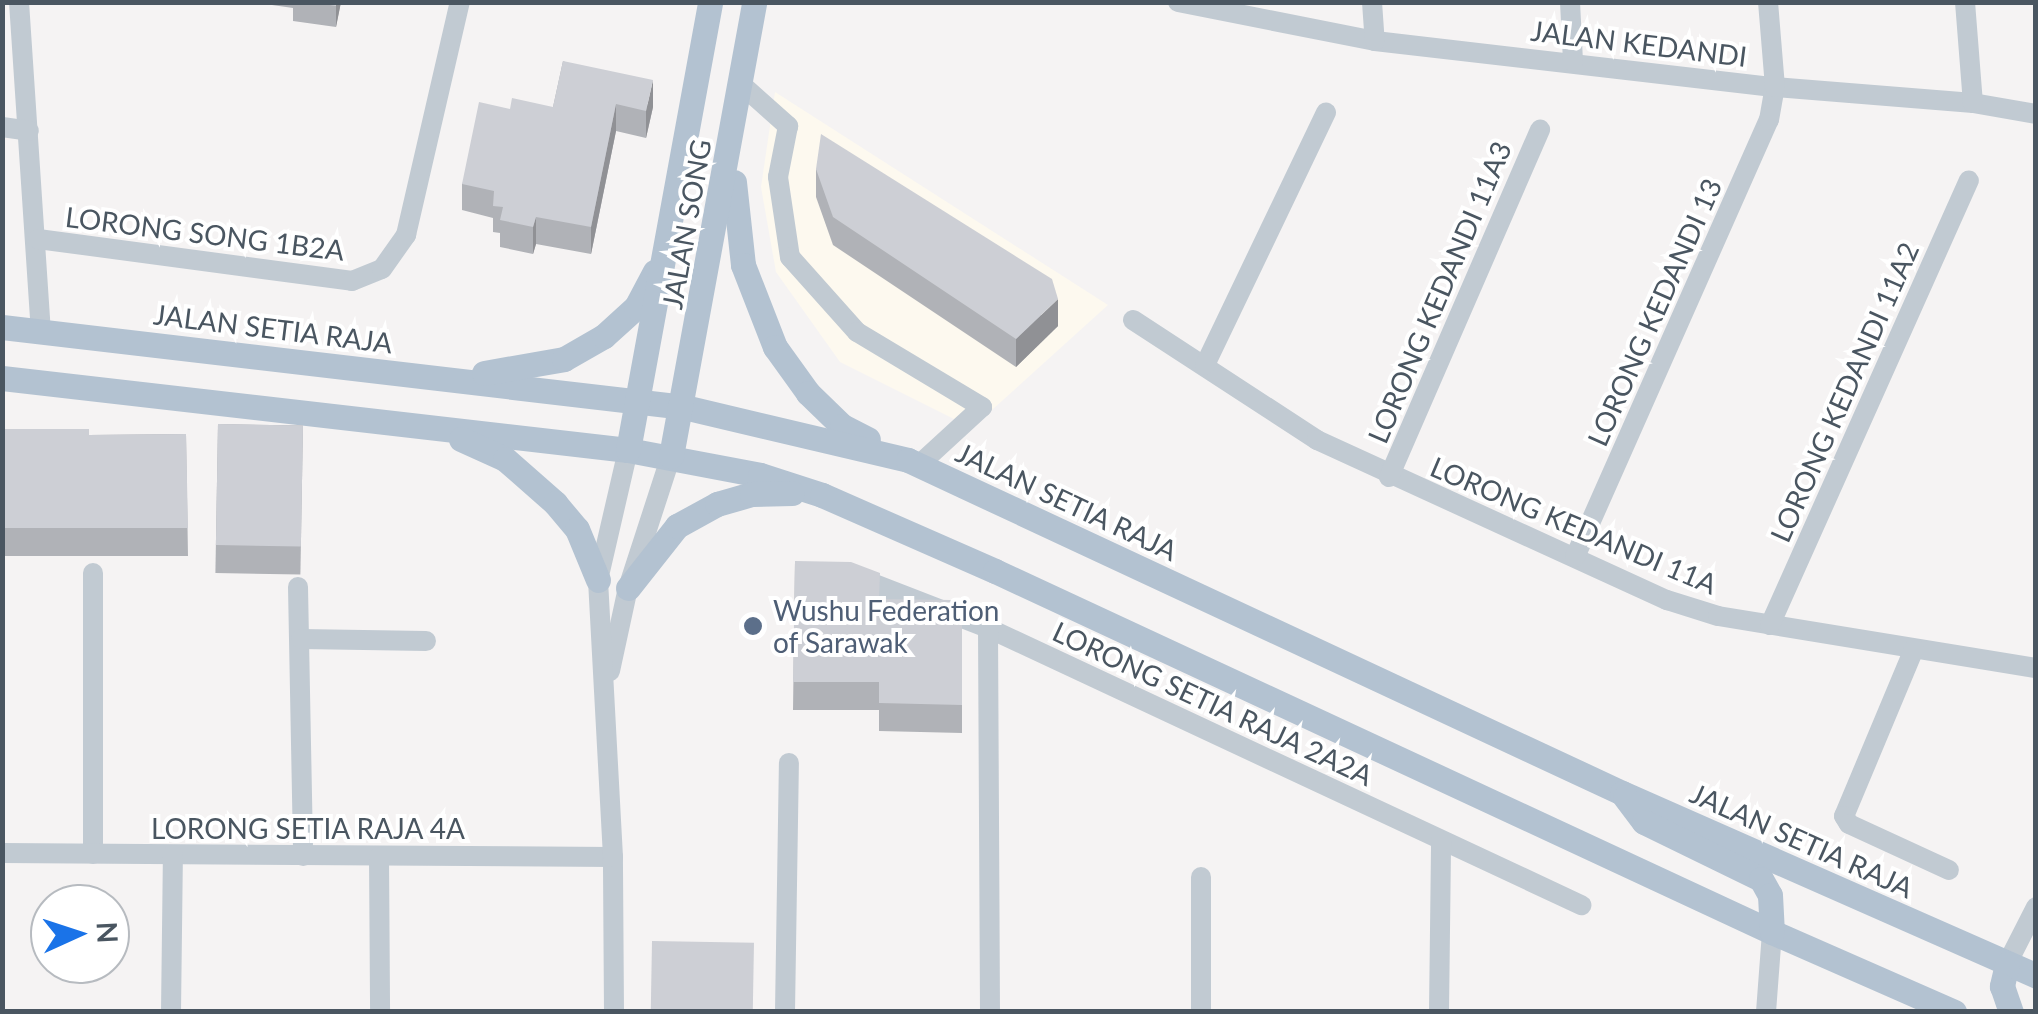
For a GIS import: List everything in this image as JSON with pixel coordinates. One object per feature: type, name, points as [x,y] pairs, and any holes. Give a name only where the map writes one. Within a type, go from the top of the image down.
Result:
[{"type":"main road","name":"JALAN SONG","points":[[628,450],[672,227],[710,2]]},
{"type":"main road","points":[[695,90],[726,2]]},
{"type":"main road","name":"JALAN SONG","points":[[671,456],[684,406],[754,2]]},
{"type":"main road","points":[[732,142],[743,265],[775,348],[808,392],[842,426],[914,462]]},
{"type":"main road","points":[[440,378],[564,359],[604,336],[636,307],[653,277],[672,227]]},
{"type":"main road","name":"JALAN SETIA RAJA","points":[[2,327],[684,406],[914,462],[1622,793],[2036,976]]},
{"type":"main road","points":[[2,378],[628,450],[760,474],[822,495],[1013,579],[1772,932],[1954,1012]]},
{"type":"main road","points":[[432,429],[504,458],[530,478],[577,529],[598,580]]},
{"type":"main road","points":[[628,588],[676,526],[717,504],[752,494],[822,495]]},
{"type":"main road","points":[[1622,793],[1644,822],[1761,879],[1770,894],[1772,932]]},
{"type":"main road","points":[[2007,964],[2002,986],[2012,1012]]},
{"type":"street","points":[[19,2],[38,239],[41,331]]},
{"type":"street","name":"LORONG SONG 1B2A","points":[[38,239],[352,281],[382,269],[406,235],[460,2]]},
{"type":"street","name":"JALAN KEDANDI","points":[[1178,2],[1375,41],[1775,87],[1973,102],[2036,114]]},
{"type":"street","points":[[1372,2],[1375,41]]},
{"type":"street","points":[[1570,2],[1573,62]]},
{"type":"street","name":"LORONG KEDANDI 13","points":[[1575,557],[1770,120],[1775,87],[1768,2]]},
{"type":"street","points":[[1965,2],[1973,102]]},
{"type":"street","points":[[742,85],[788,126],[778,177],[790,257],[857,332],[982,407],[914,462]]},
{"type":"street","points":[[1205,364],[1326,112]]},
{"type":"street","points":[[2,128],[28,132]]},
{"type":"street","name":"LORONG KEDANDI 11A3","points":[[1389,477],[1540,129]]},
{"type":"street","name":"LORONG KEDANDI 11A2","points":[[1770,625],[1969,182]]},
{"type":"street","name":"LORONG KEDANDI 11A","points":[[1132,320],[1205,364],[1302,431],[1389,477],[1667,600],[1770,625],[2036,668]]},
{"type":"street","points":[[614,1012],[613,857],[598,580],[628,450]]},
{"type":"street","points":[[605,697],[628,588],[671,456]]},
{"type":"street","name":"LORONG SETIA RAJA 2A2A","points":[[835,568],[988,628],[1580,905]]},
{"type":"street","points":[[92,573],[93,854]]},
{"type":"street","points":[[298,588],[302,639],[303,856]]},
{"type":"street","points":[[988,628],[990,1012]]},
{"type":"street","points":[[302,639],[426,641]]},
{"type":"street","points":[[1914,650],[1844,816],[1848,824],[1950,870]]},
{"type":"street","points":[[785,1012],[789,763]]},
{"type":"street","points":[[1438,1012],[1441,840]]},
{"type":"street","name":"LORONG SETIA RAJA 4A","points":[[2,853],[613,857]]},
{"type":"street","points":[[171,1012],[173,855]]},
{"type":"street","points":[[379,857],[380,1012]]},
{"type":"street","points":[[1201,877],[1201,1012]]},
{"type":"street","points":[[2007,964],[2036,906]]},
{"type":"street","points":[[1766,1012],[1772,932]]},
{"type":"shaded area","points":[[775,92],[1108,305],[972,428],[840,362],[776,272],[761,187]]},
{"type":"building","points":[[563,61],[653,80],[646,111],[616,104],[591,227],[536,217],[533,227],[500,220],[503,207],[493,206],[494,191],[462,184],[479,102],[510,109],[512,98],[553,107]]},
{"type":"building","points":[[821,134],[1052,279],[1058,299],[1016,339],[833,217],[816,169]]},
{"type":"building","points":[[218,424],[303,425],[301,546],[216,545]]},
{"type":"building","points":[[2,429],[89,429],[89,435],[186,434],[188,528],[2,528]]},
{"type":"building","points":[[795,561],[851,562],[880,573],[879,599],[951,600],[962,605],[962,705],[879,703],[879,682],[793,682]]},
{"type":"building","points":[[652,941],[754,943],[753,1012],[651,1012]]},
{"type":"place","name":"Wushu Federation of Sarawak","points":[[753,626]]}]
